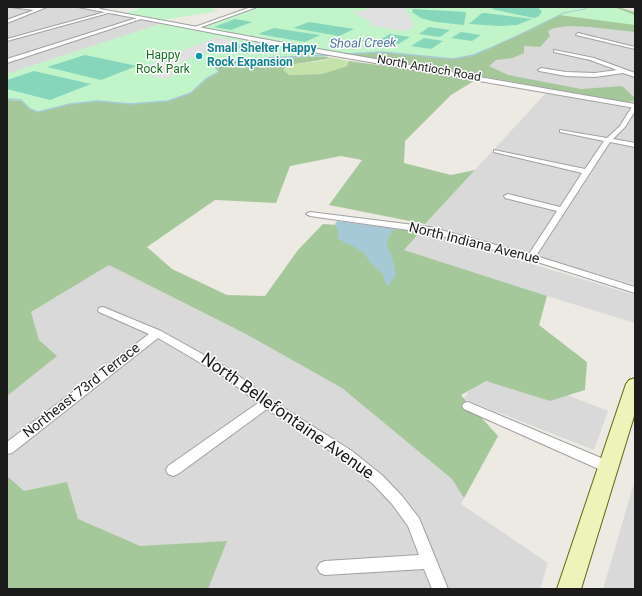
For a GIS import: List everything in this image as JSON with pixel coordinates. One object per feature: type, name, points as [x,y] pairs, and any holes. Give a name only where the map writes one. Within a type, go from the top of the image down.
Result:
[{"type":"main road","points":[[569,589],[635,384]]},
{"type":"street","points":[[13,7],[40,9]]},
{"type":"street","points":[[7,22],[45,7]]},
{"type":"street","name":"North Antioch Road","points":[[81,7],[635,106]]},
{"type":"street","points":[[94,9],[103,7]]},
{"type":"street","points":[[194,28],[255,7]]},
{"type":"street","points":[[7,40],[110,12]]},
{"type":"street","points":[[7,61],[142,18]]},
{"type":"street","points":[[578,34],[635,48]]},
{"type":"street","points":[[613,42],[626,38]]},
{"type":"street","points":[[556,51],[592,59],[635,75]]},
{"type":"street","points":[[541,70],[579,76],[623,71]]},
{"type":"street","points":[[531,257],[607,141],[622,127],[635,106]]},
{"type":"street","points":[[562,131],[607,141],[635,144]]},
{"type":"street","points":[[496,151],[587,172]]},
{"type":"street","points":[[508,196],[562,210]]},
{"type":"street","name":"North Indiana Avenue","points":[[310,214],[430,230],[531,257],[635,290]]},
{"type":"street","name":"North Bellefontaine Avenue","points":[[103,310],[157,333],[203,358],[267,403],[347,454],[378,480],[397,500],[414,523],[440,589]]},
{"type":"street","name":"Northeast 73rd Terrace","points":[[7,449],[157,333]]},
{"type":"street","points":[[173,470],[267,403]]},
{"type":"street","points":[[468,406],[608,467]]},
{"type":"street","points":[[325,568],[429,562]]},
{"type":"shaded area","points":[[7,7],[75,7],[163,23],[7,74]]},
{"type":"shaded area","points":[[363,7],[404,7],[414,26],[412,29],[402,31],[368,25],[372,23],[352,12],[369,10]]},
{"type":"shaded area","points":[[560,16],[635,26],[635,104],[468,74]]},
{"type":"shaded area","points":[[217,37],[234,40],[175,65],[174,69],[179,73],[174,74],[176,75],[163,79],[160,77],[155,78],[148,71],[151,71],[151,68],[147,68],[155,61]]},
{"type":"shaded area","points":[[546,93],[635,109],[635,285],[425,224]]},
{"type":"shaded area","points":[[421,231],[635,295],[635,323],[404,250]]},
{"type":"shaded area","points":[[109,264],[498,436],[461,504],[548,563],[540,589],[156,589],[7,478],[7,327]]},
{"type":"shaded area","points":[[485,363],[608,411],[594,450],[464,399]]},
{"type":"shaded area","points":[[635,480],[635,589],[603,589]]},
{"type":"green space","points":[[144,7],[209,7],[217,11],[164,20],[125,13]]},
{"type":"green space","name":"Happy Rock Park","points":[[258,7],[614,7],[635,15],[635,25],[559,15],[491,48],[474,55],[453,59],[382,52],[315,57],[265,58],[220,63],[214,67],[219,72],[206,79],[191,93],[168,101],[130,104],[98,101],[70,104],[38,112],[30,109],[21,101],[7,100],[7,74],[163,23],[194,29]]},
{"type":"green space","points":[[498,7],[537,7],[542,11],[539,16],[534,18],[491,9]]},
{"type":"green space","points":[[569,7],[618,7],[635,12],[635,32],[590,27],[569,26],[554,28],[548,31],[550,36],[540,47],[524,46],[524,53],[513,58],[496,60],[489,66],[508,75],[581,89],[622,86],[635,98],[635,101],[626,102],[321,50]]},
{"type":"green space","points":[[413,9],[466,12],[464,25],[436,22],[421,18],[412,12]]},
{"type":"green space","points":[[482,13],[532,19],[517,25],[499,26],[469,24]]},
{"type":"green space","name":"Happy Rock Park","points":[[235,19],[252,22],[231,30],[214,27]]},
{"type":"green space","points":[[309,22],[354,29],[339,36],[293,28]]},
{"type":"green space","points":[[429,27],[450,30],[440,37],[419,34]]},
{"type":"green space","points":[[274,28],[320,35],[305,42],[258,34]]},
{"type":"green space","points":[[461,32],[481,35],[472,41],[451,38]]},
{"type":"green space","points":[[390,34],[410,37],[398,44],[378,41]]},
{"type":"green space","points":[[424,38],[443,41],[431,49],[411,46]]},
{"type":"green space","points":[[245,42],[269,47],[255,53],[231,48]]},
{"type":"green space","points":[[305,54],[328,57],[327,59],[288,65],[283,70],[289,75],[322,74],[347,66],[349,61],[422,71],[474,81],[451,95],[405,141],[404,163],[451,175],[475,170],[425,224],[329,205],[362,160],[341,156],[290,166],[276,203],[215,200],[147,247],[172,269],[227,295],[265,296],[298,250],[323,224],[421,231],[404,250],[547,296],[539,325],[587,362],[585,390],[550,401],[486,381],[461,395],[498,436],[464,498],[452,479],[342,388],[246,334],[109,265],[31,312],[39,340],[57,356],[7,396],[7,93],[187,61]]},
{"type":"green space","points":[[85,55],[137,66],[101,80],[47,67]]},
{"type":"green space","points":[[328,57],[349,61],[347,66],[322,74],[289,75],[282,70],[288,65],[327,60]]},
{"type":"green space","points":[[34,71],[91,84],[50,100],[7,89],[7,80]]},
{"type":"green space","points":[[7,476],[24,491],[67,482],[78,519],[140,546],[227,541],[208,589],[7,589]]},
{"type":"water","points":[[337,221],[397,229],[390,232],[391,235],[388,238],[387,247],[391,253],[396,275],[388,286],[384,280],[383,274],[370,262],[364,253],[338,238],[338,230],[335,224]]},
{"type":"waterway","name":"Shoal Creek","points":[[483,51],[535,28],[563,13],[585,9],[588,7]]},
{"type":"waterway","name":"Shoal Creek","points":[[345,54],[382,52],[453,59],[474,55],[485,50]]},
{"type":"waterway","name":"Shoal Creek","points":[[7,99],[21,100],[30,109],[38,112],[70,104],[98,101],[130,104],[168,101],[191,93],[206,79],[219,72],[217,67],[220,63],[265,58],[334,55]]},
{"type":"place","name":"Small Shelter Happy Rock Expansion","points":[[199,56]]}]
